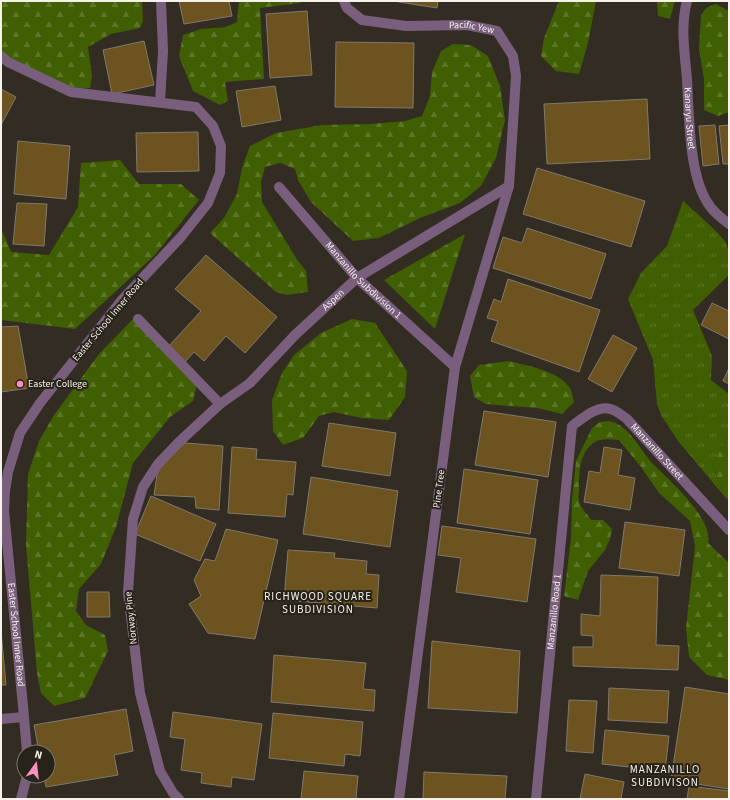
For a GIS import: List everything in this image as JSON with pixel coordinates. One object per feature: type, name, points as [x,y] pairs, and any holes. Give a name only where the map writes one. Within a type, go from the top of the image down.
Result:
[{"type":"street","points":[[160,102],[163,51],[161,1]]},
{"type":"street","name":"Pacific Yew","points":[[344,1],[347,8],[362,20],[406,26],[467,25],[497,31],[513,56],[516,76],[509,186]]},
{"type":"street","name":"Kanaryu Street","points":[[687,1],[684,14],[684,40],[695,173],[706,200],[717,215],[729,224]]},
{"type":"street","name":"Easter School Inner Road","points":[[1,56],[8,62],[71,92],[196,106],[213,126],[221,146],[220,173],[208,203],[181,237],[121,301],[40,403],[20,433],[8,472],[4,511],[26,744]]},
{"type":"street","name":"Aspen","points":[[179,442],[220,404],[250,383],[295,334],[357,278],[509,186]]},
{"type":"street","name":"Pine Tree","points":[[399,799],[454,367],[509,186]]},
{"type":"street","name":"Manzanillo Subdivision 1","points":[[279,187],[357,278],[454,367]]},
{"type":"street","points":[[138,319],[220,404]]},
{"type":"street","name":"Manzanillo Street","points":[[572,426],[587,415],[598,410],[608,408],[617,412],[626,418],[729,530]]},
{"type":"street","name":"Manzanillo Road 1","points":[[536,799],[572,426]]},
{"type":"street","name":"Norway Pine","points":[[179,442],[158,464],[143,487],[133,519],[128,592],[140,693],[160,771],[173,793],[179,799]]},
{"type":"street","points":[[1,719],[24,717]]},
{"type":"street","points":[[21,799],[25,784]]},
{"type":"green space","points":[[1,1],[142,1],[143,21],[140,28],[111,34],[88,47],[92,76],[90,88],[77,89],[11,61],[1,50]]},
{"type":"green space","points":[[239,1],[300,1],[300,3],[260,8],[264,79],[225,82],[228,101],[220,105],[193,91],[179,56],[183,35],[201,29],[226,27],[237,22]]},
{"type":"green space","points":[[559,1],[596,1],[588,43],[579,74],[556,71],[541,56],[544,38]]},
{"type":"green space","points":[[657,1],[675,1],[670,19],[658,16]]},
{"type":"green space","points":[[716,4],[729,11],[729,112],[718,116],[704,110],[704,79],[699,49],[701,15],[706,8]]},
{"type":"green space","points":[[453,44],[471,45],[488,56],[500,86],[505,120],[496,158],[481,186],[460,203],[420,218],[379,238],[353,241],[311,202],[298,180],[295,169],[280,163],[265,167],[261,182],[262,202],[296,258],[306,271],[308,292],[287,295],[276,292],[210,233],[224,218],[237,194],[242,168],[250,146],[276,133],[322,125],[370,124],[405,121],[422,116],[430,96],[432,72],[441,51]]},
{"type":"green space","points":[[120,160],[139,184],[181,184],[199,200],[154,256],[75,329],[1,320],[1,228],[11,252],[49,255],[78,207],[81,163]]},
{"type":"green space","points":[[683,201],[719,234],[726,243],[728,251],[729,275],[693,310],[712,356],[711,380],[729,394],[729,435],[712,464],[725,497],[678,441],[661,415],[657,404],[653,360],[628,299],[641,273],[667,246]]},
{"type":"green space","points":[[465,234],[435,329],[384,280]]},
{"type":"green space","points":[[133,319],[197,384],[193,401],[170,417],[133,463],[116,527],[101,564],[79,589],[76,611],[86,625],[105,635],[108,651],[85,698],[54,706],[41,693],[37,673],[26,545],[28,474],[39,441],[54,415],[99,354]]},
{"type":"green space","points":[[352,319],[375,323],[407,371],[405,397],[389,420],[361,418],[334,412],[319,416],[303,438],[283,445],[273,431],[272,400],[282,373],[294,355],[321,333]]},
{"type":"green space","points":[[509,361],[543,370],[560,378],[571,390],[574,402],[562,414],[537,408],[486,404],[474,397],[470,376],[479,365]]},
{"type":"green space","points":[[609,421],[616,423],[628,432],[652,463],[688,500],[704,523],[708,533],[708,543],[729,563],[729,680],[707,675],[689,657],[686,628],[695,546],[690,521],[659,493],[641,467],[619,440],[605,439],[595,442],[588,448],[582,459],[579,477],[580,504],[591,520],[603,520],[612,529],[610,539],[605,550],[588,571],[578,600],[564,596],[571,538],[572,499],[576,461],[592,428],[600,422]]},
{"type":"green space","points":[[729,435],[729,500],[725,497],[712,464]]},
{"type":"building","points":[[179,1],[229,1],[232,16],[184,24]]},
{"type":"building","points":[[393,1],[438,1],[437,8]]},
{"type":"building","points":[[307,11],[312,75],[270,78],[266,14]]},
{"type":"building","points":[[144,41],[154,85],[112,94],[103,50]]},
{"type":"building","points":[[336,42],[414,43],[413,108],[335,107]]},
{"type":"building","points":[[275,86],[281,120],[242,127],[236,91]]},
{"type":"building","points":[[1,89],[16,97],[1,125]]},
{"type":"building","points":[[647,99],[650,159],[547,164],[544,104]]},
{"type":"building","points":[[715,125],[719,164],[703,166],[699,126]]},
{"type":"building","points":[[729,125],[729,164],[723,164],[719,126]]},
{"type":"building","points":[[198,132],[199,171],[137,172],[136,133]]},
{"type":"building","points":[[18,141],[70,146],[66,199],[14,194]]},
{"type":"building","points":[[537,168],[645,201],[631,247],[523,214]]},
{"type":"building","points":[[17,203],[47,204],[44,246],[13,244]]},
{"type":"building","points":[[527,228],[606,254],[591,299],[493,268],[503,237],[522,243]]},
{"type":"building","points":[[206,255],[277,317],[245,353],[226,336],[204,361],[194,352],[185,362],[168,347],[201,311],[175,289]]},
{"type":"building","points":[[508,279],[600,310],[579,372],[491,341],[498,321],[487,318],[494,299],[501,302]]},
{"type":"building","points":[[712,303],[729,311],[729,339],[701,325]]},
{"type":"building","points":[[18,326],[29,388],[1,392],[1,327]]},
{"type":"building","points":[[613,335],[637,348],[612,392],[588,379]]},
{"type":"building","points":[[729,368],[729,384],[723,381]]},
{"type":"building","points":[[484,411],[556,422],[548,477],[475,465]]},
{"type":"building","points":[[329,423],[396,433],[390,476],[322,466]]},
{"type":"building","points":[[185,443],[223,446],[219,510],[196,508],[195,497],[154,495],[158,468]]},
{"type":"building","points":[[232,447],[257,449],[256,459],[296,462],[293,495],[287,494],[285,517],[228,513]]},
{"type":"building","points":[[604,447],[622,450],[618,475],[635,478],[630,510],[584,502],[589,471],[600,473]]},
{"type":"building","points":[[464,469],[538,480],[530,534],[457,523]]},
{"type":"building","points":[[311,477],[398,491],[390,547],[303,534]]},
{"type":"building","points":[[151,496],[216,524],[200,561],[135,534]]},
{"type":"building","points":[[625,522],[685,530],[679,576],[619,568]]},
{"type":"building","points":[[442,526],[536,539],[527,602],[456,592],[461,558],[438,555]]},
{"type":"building","points":[[226,529],[278,540],[255,639],[208,633],[189,604],[201,596],[194,580],[205,559],[215,561]]},
{"type":"building","points":[[288,550],[335,553],[334,558],[367,561],[366,574],[379,575],[377,608],[284,600]]},
{"type":"building","points":[[601,575],[658,577],[656,645],[679,646],[678,670],[573,666],[573,647],[593,647],[593,636],[581,635],[581,614],[600,616]]},
{"type":"building","points":[[87,592],[109,592],[110,617],[87,617]]},
{"type":"building","points":[[1,631],[6,685],[1,685]]},
{"type":"building","points":[[432,641],[520,651],[517,713],[428,708]]},
{"type":"building","points":[[274,655],[366,663],[363,689],[375,690],[374,711],[271,702]]},
{"type":"building","points":[[685,687],[729,694],[729,789],[671,780]]},
{"type":"building","points":[[609,688],[669,691],[667,723],[608,720]]},
{"type":"building","points":[[569,700],[597,701],[593,753],[566,751]]},
{"type":"building","points":[[126,709],[133,751],[114,755],[118,775],[46,787],[45,784],[56,784],[56,744],[38,744],[34,725]]},
{"type":"building","points":[[173,712],[262,724],[254,780],[232,777],[231,787],[201,783],[202,773],[181,770],[185,739],[170,737]]},
{"type":"building","points":[[273,713],[363,722],[360,756],[345,754],[344,766],[269,758]]},
{"type":"building","points":[[605,730],[669,736],[665,771],[602,764]]},
{"type":"building","points":[[304,771],[358,776],[356,799],[301,799]]},
{"type":"building","points":[[424,772],[507,776],[505,799],[423,799]]},
{"type":"building","points":[[585,774],[624,782],[621,798],[624,799],[580,799]]},
{"type":"building","points":[[689,786],[729,791],[729,799],[687,799]]},
{"type":"place","name":"Easter College","points":[[20,384]]},
{"type":"district","name":"RICHWOOD SQUARE SUBDIVISION","points":[[318,602]]},
{"type":"district","name":"MANZANILLO SUBDIVISON","points":[[665,775]]}]
